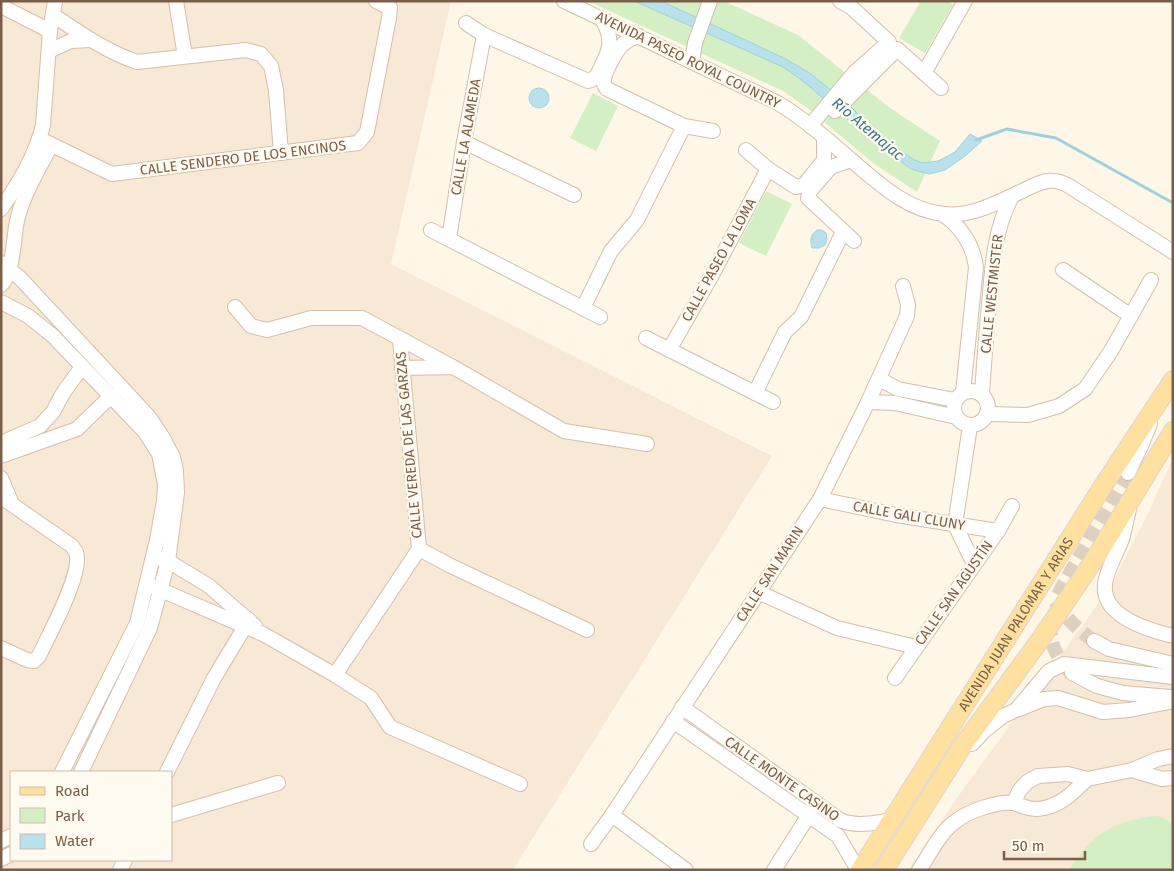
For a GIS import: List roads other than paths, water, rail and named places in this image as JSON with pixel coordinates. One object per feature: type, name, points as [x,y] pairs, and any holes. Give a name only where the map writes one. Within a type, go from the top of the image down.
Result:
[{"type":"main road","name":"AVENIDA JUAN PALOMAR Y ARIAS","points":[[859,870],[1173,380]]},
{"type":"main road","name":"AVENIDA JUAN PALOMAR Y ARIAS","points":[[884,870],[945,772],[1045,633],[1096,557],[1173,430]]},
{"type":"street","points":[[176,1],[185,56]]},
{"type":"street","name":"CALLE SENDERO DE LOS ENCINOS","points":[[46,142],[112,174],[358,143],[368,132],[390,8],[376,1]]},
{"type":"street","name":"AVENIDA PASEO ROYAL COUNTRY","points":[[564,1],[768,97],[819,126],[865,173],[912,205],[944,214],[976,210],[1045,181],[1056,181],[1064,183],[1173,252]]},
{"type":"street","points":[[924,73],[965,1]]},
{"type":"street","points":[[846,92],[854,73],[889,42],[848,3]]},
{"type":"street","points":[[692,62],[691,42],[705,4]]},
{"type":"street","points":[[1,6],[50,31]]},
{"type":"street","points":[[54,8],[91,40],[125,58],[137,62],[246,50],[261,54],[271,66],[276,90],[282,153]]},
{"type":"street","points":[[1,210],[46,142],[43,126],[50,31],[54,8]]},
{"type":"street","points":[[466,23],[484,35],[588,81],[598,74],[609,52],[609,36],[602,19]]},
{"type":"street","name":"CALLE LA ALAMEDA","points":[[449,239],[464,142],[484,35]]},
{"type":"street","points":[[639,36],[627,42],[618,50],[605,76],[604,80],[607,89],[684,126],[713,131]]},
{"type":"street","points":[[49,52],[71,41],[91,40]]},
{"type":"street","points":[[674,53],[691,42]]},
{"type":"street","points":[[746,150],[768,169],[796,187],[804,186],[824,160],[819,126],[846,92],[897,49],[941,88]]},
{"type":"street","points":[[583,308],[611,252],[637,220],[684,126]]},
{"type":"street","points":[[464,142],[574,195]]},
{"type":"street","points":[[851,160],[831,167],[808,195],[808,198],[854,241]]},
{"type":"street","name":"CALLE PASEO LA LOMA","points":[[669,350],[712,275],[768,169]]},
{"type":"street","points":[[1,285],[6,281],[5,266],[18,212],[13,193]]},
{"type":"street","name":"CALLE WESTMISTER","points":[[982,394],[993,257],[999,226],[1004,210],[1012,196]]},
{"type":"street","name":"CALLE WESTMISTER","points":[[944,214],[960,228],[971,247],[976,267],[959,396]]},
{"type":"street","points":[[431,230],[600,317]]},
{"type":"street","points":[[755,393],[784,332],[802,317],[843,232]]},
{"type":"street","points":[[974,256],[993,257]]},
{"type":"street","points":[[5,266],[20,278],[149,417],[173,457],[177,493],[168,561],[150,628],[80,771]]},
{"type":"street","points":[[1062,270],[1131,316]]},
{"type":"street","points":[[988,414],[1028,415],[1059,406],[1085,389],[1111,351],[1151,280]]},
{"type":"street","name":"CALLE SAN MARIN","points":[[591,844],[820,499],[879,380],[907,316],[907,296],[903,286]]},
{"type":"street","points":[[1,302],[28,316],[53,336],[145,432],[159,454],[165,485],[164,501],[153,558],[137,623],[63,771]]},
{"type":"street","points":[[235,307],[251,326],[267,330],[311,318],[362,318],[453,367],[564,431],[647,444]]},
{"type":"street","points":[[646,338],[773,402]]},
{"type":"street","name":"CALLE VEREDA DE LAS GARZAS","points":[[335,675],[419,549],[400,339]]},
{"type":"street","points":[[1,443],[40,426],[53,412],[63,393],[82,367]]},
{"type":"street","points":[[402,368],[453,367]]},
{"type":"street","points":[[879,380],[898,389],[959,396],[972,390],[982,394],[988,403],[988,414],[980,423],[970,426],[959,421],[953,411],[959,396]]},
{"type":"street","points":[[895,403],[898,389]]},
{"type":"street","points":[[1,456],[77,429],[111,396]]},
{"type":"street","points":[[868,402],[895,403],[956,417]]},
{"type":"street","points":[[1128,472],[1141,446],[1158,402]]},
{"type":"street","points":[[40,426],[47,441]]},
{"type":"street","points":[[970,426],[955,525],[974,564]]},
{"type":"street","points":[[1,478],[7,500],[72,546],[76,552],[77,561],[72,585],[39,656],[34,661],[27,660],[1,648]]},
{"type":"street","name":"CALLE GALI CLUNY","points":[[820,499],[896,515],[998,531]]},
{"type":"street","points":[[1131,500],[1123,536],[1105,583],[1105,593],[1109,605],[1120,614],[1139,626],[1173,636]]},
{"type":"street","name":"CALLE SAN AGUSTÍN","points":[[895,678],[998,531],[1012,506]]},
{"type":"street","points":[[419,549],[587,630]]},
{"type":"street","points":[[153,558],[168,561],[209,586],[247,623],[371,698],[390,727],[520,784]]},
{"type":"street","points":[[146,585],[161,589],[247,623]]},
{"type":"street","points":[[758,592],[837,628],[916,647]]},
{"type":"street","points":[[168,771],[214,678],[247,623]]},
{"type":"street","points":[[1094,641],[1109,649],[1173,664]]},
{"type":"street","points":[[1016,710],[1041,678],[1055,667],[1064,664],[1173,678]]},
{"type":"street","points":[[1072,673],[1097,686],[1123,693],[1173,699]]},
{"type":"street","points":[[945,772],[984,731],[1003,716],[1044,699],[1058,698],[1103,712],[1129,710],[1173,699]]},
{"type":"street","name":"CALLE MONTE CASINO","points":[[682,707],[812,810],[838,836],[859,870]]},
{"type":"street","name":"CALLE MONTE CASINO","points":[[673,721],[812,810],[844,823],[859,824],[891,820]]},
{"type":"street","points":[[1014,803],[1019,791],[1027,782],[1038,776],[1068,774],[1087,778],[1132,770],[1158,759],[1173,756]]},
{"type":"street","points":[[1132,770],[1162,779],[1173,778]]},
{"type":"street","points":[[919,870],[954,822],[970,812],[995,805],[1014,803],[1032,808],[1050,807],[1072,794],[1087,778]]},
{"type":"street","points":[[172,815],[278,783]]},
{"type":"street","points":[[172,804],[185,810]]},
{"type":"street","points":[[774,870],[812,810]]},
{"type":"street","points":[[612,815],[686,870]]},
{"type":"street","points":[[846,847],[851,831],[859,824]]},
{"type":"water","points":[[634,1],[661,1],[786,59],[811,74],[848,104],[879,135],[913,159],[922,163],[938,161],[955,152],[970,134],[982,141],[945,170],[929,174],[911,169],[868,137],[803,81],[783,67]]},
{"type":"water","points":[[539,88],[546,91],[549,98],[546,105],[539,108],[532,105],[529,98],[532,91]]},
{"type":"water","points":[[817,230],[822,230],[826,233],[827,240],[825,245],[819,248],[812,248],[811,238]]},
{"type":"waterway","name":"Río Atemajac","points":[[976,140],[1007,129],[1056,138],[1173,203]]},
{"type":"tunnel","points":[[1094,641],[1063,613],[1055,601],[1128,473]]},
{"type":"tunnel","points":[[1051,622],[1050,629],[1054,649],[1070,671]]}]
